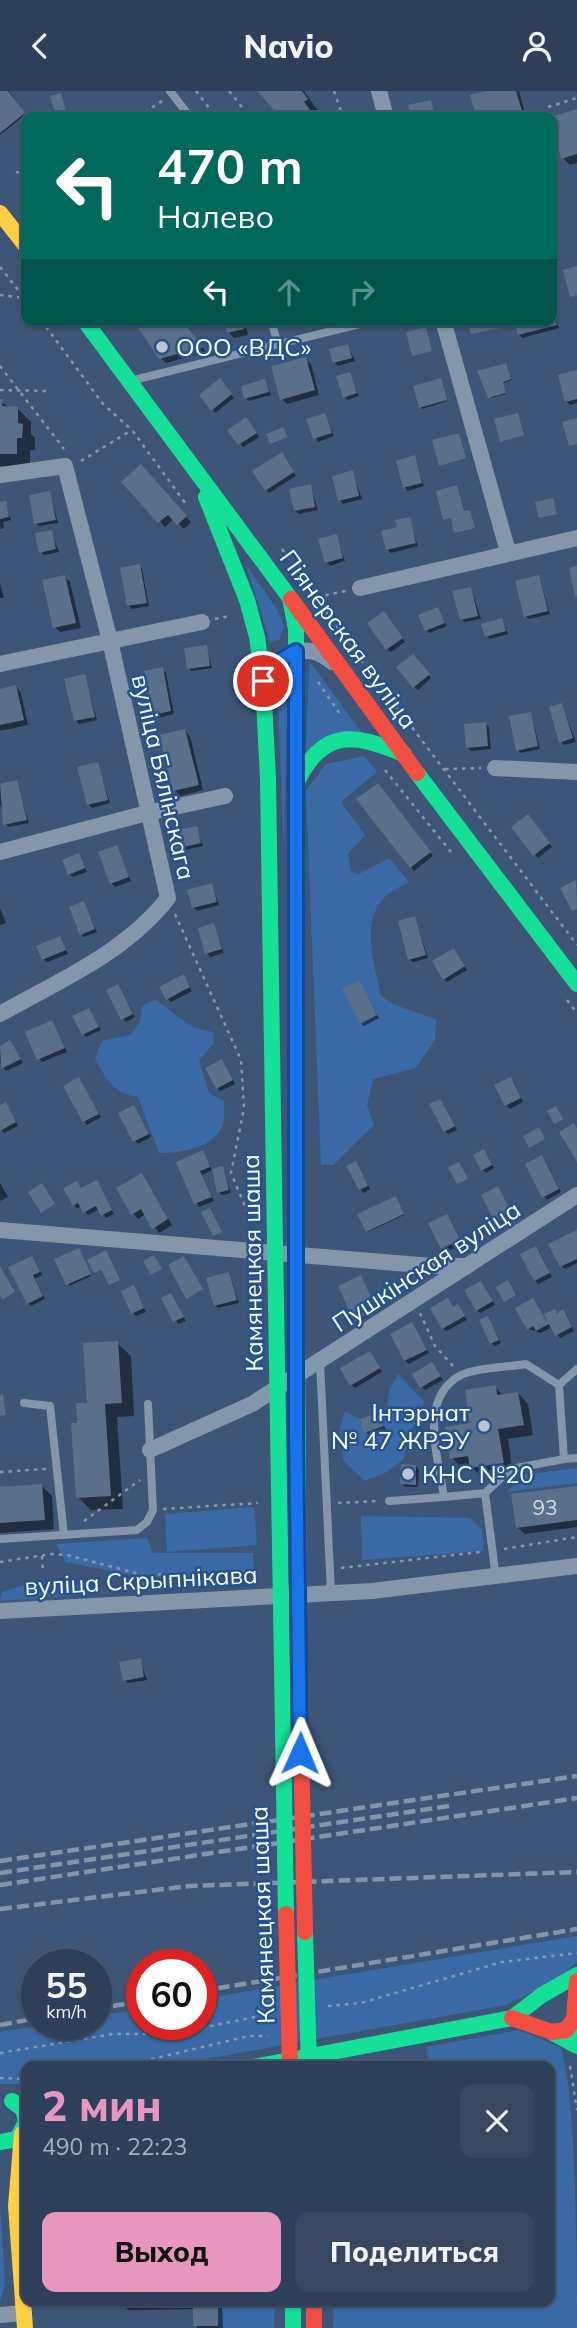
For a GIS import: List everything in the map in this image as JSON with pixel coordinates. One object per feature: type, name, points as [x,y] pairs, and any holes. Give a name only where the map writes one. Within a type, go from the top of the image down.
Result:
[{"type":"main road","points":[[0,213],[21,240]]},
{"type":"main road","name":"Піянерская вуліца","points":[[89,326],[577,984]]},
{"type":"main road","name":"Камянецкая шаша","points":[[196,471],[247,600],[257,637],[263,681],[268,779],[282,1668],[280,1756],[290,2061]]},
{"type":"main road","name":"Камянецкая шаша","points":[[290,598],[296,651],[293,792],[300,1753],[309,2061]]},
{"type":"main road","points":[[293,792],[304,764],[320,747],[339,739],[348,736],[373,740],[404,754]]},
{"type":"main road","points":[[285,2061],[512,2018],[577,1975]]},
{"type":"main road","points":[[577,1981],[577,2035]]},
{"type":"main road","points":[[543,1995],[567,1995],[575,2009],[571,2025],[547,2031]]},
{"type":"main road","points":[[543,1995],[533,2018],[547,2031]]},
{"type":"main road","points":[[512,2018],[577,2046]]},
{"type":"main road","points":[[0,2141],[11,2142],[21,2131]]},
{"type":"main road","points":[[21,2142],[16,2162],[15,2197],[21,2279]]},
{"type":"main road","points":[[5,2164],[15,2197]]},
{"type":"main road","points":[[293,2306],[293,2328]]},
{"type":"main road","points":[[314,2306],[314,2328]]},
{"type":"street","points":[[379,91],[385,112]]},
{"type":"street","points":[[445,326],[508,552]]},
{"type":"street","points":[[0,475],[68,459]]},
{"type":"street","name":"вуліца Бялінскага","points":[[0,1014],[116,949],[148,923],[168,898],[68,459]]},
{"type":"street","points":[[360,588],[577,538]]},
{"type":"street","points":[[0,664],[202,622]]},
{"type":"street","points":[[263,681],[273,665],[296,651],[312,650],[326,656],[342,670]]},
{"type":"street","points":[[495,768],[577,772]]},
{"type":"street","points":[[0,852],[147,813],[225,796]]},
{"type":"street","name":"Пушкінская вуліца","points":[[150,1450],[252,1404],[577,1195]]},
{"type":"street","points":[[0,1230],[265,1253],[467,1266]]},
{"type":"street","name":"вуліца Скрыпнікава","points":[[0,1611],[331,1593],[496,1578],[577,1566]]},
{"type":"street","points":[[0,2315],[24,2320]]},
{"type":"lane","points":[[171,92],[186,112]]},
{"type":"lane","points":[[273,326],[278,345]]},
{"type":"lane","points":[[131,381],[352,326]]},
{"type":"lane","points":[[320,1362],[331,1593]]},
{"type":"lane","points":[[444,1497],[432,1412],[444,1391],[461,1375],[526,1364],[559,1385]]},
{"type":"lane","points":[[559,1385],[577,1369]]},
{"type":"lane","points":[[559,1385],[564,1459]]},
{"type":"lane","points":[[24,1403],[50,1406],[64,1535]]},
{"type":"lane","points":[[0,1539],[137,1530],[148,1522],[153,1510],[148,1405]]},
{"type":"lane","points":[[389,1501],[485,1493],[511,1469],[577,1458]]},
{"type":"lane","points":[[485,1493],[496,1578]]},
{"type":"path","points":[[196,91],[212,112]]},
{"type":"path","points":[[229,91],[245,112]]},
{"type":"path","points":[[334,91],[341,112]]},
{"type":"path","points":[[145,112],[171,92]]},
{"type":"path","points":[[548,107],[577,98]]},
{"type":"path","points":[[16,172],[21,173]]},
{"type":"path","points":[[0,267],[21,294]]},
{"type":"path","points":[[0,295],[21,298]]},
{"type":"path","points":[[45,326],[103,404],[132,430],[192,514]]},
{"type":"path","points":[[0,366],[68,459],[78,463],[132,430]]},
{"type":"path","points":[[0,390],[47,391]]},
{"type":"path","points":[[281,548],[577,945]]},
{"type":"path","points":[[317,597],[360,588]]},
{"type":"path","points":[[202,622],[239,614]]},
{"type":"path","points":[[314,676],[346,726]]},
{"type":"path","points":[[377,761],[452,854]]},
{"type":"path","points":[[444,769],[495,768]]},
{"type":"path","points":[[168,898],[241,1060],[244,1108],[231,1173],[265,1253]]},
{"type":"path","points":[[563,994],[577,1013]]},
{"type":"path","points":[[414,1300],[435,1346],[461,1375]]},
{"type":"path","points":[[0,1472],[57,1468]]},
{"type":"path","points":[[64,1535],[151,1471]]},
{"type":"path","points":[[330,1569],[494,1551],[577,1537]]},
{"type":"path","points":[[0,1562],[67,1555],[144,1575],[263,1571]]},
{"type":"path","points":[[42,1556],[43,1572]]},
{"type":"path","points":[[570,2066],[577,2110]]},
{"type":"path","points":[[0,2078],[21,2079]]},
{"type":"shaded area","points":[[246,565],[278,611],[284,627],[279,640],[270,642]]},
{"type":"shaded area","points":[[310,662],[362,733],[306,752],[309,669]]},
{"type":"shaded area","points":[[288,670],[284,847],[277,682],[281,673]]},
{"type":"shaded area","points":[[364,756],[377,772],[341,802],[365,835],[348,854],[351,871],[359,874],[389,858],[409,882],[386,896],[373,917],[371,944],[381,996],[436,1020],[435,1040],[416,1068],[373,1079],[367,1105],[374,1125],[333,1165],[321,1165],[306,791],[326,764]]},
{"type":"shaded area","points":[[155,1000],[196,1028],[213,1032],[214,1043],[199,1061],[209,1093],[224,1101],[224,1122],[213,1139],[177,1152],[159,1153],[138,1097],[116,1089],[95,1058],[102,1041],[130,1035],[140,1022],[142,1006]]},
{"type":"shaded area","points":[[398,1374],[424,1401],[420,1417],[408,1434],[404,1459],[387,1472],[365,1481],[343,1460],[340,1428],[345,1411],[360,1419],[365,1433],[384,1426],[389,1391]]},
{"type":"shaded area","points":[[577,1468],[577,1483],[507,1492],[523,1475]]},
{"type":"shaded area","points":[[254,1507],[257,1545],[167,1552],[165,1514]]},
{"type":"shaded area","points":[[361,1516],[470,1518],[482,1530],[484,1551],[362,1560]]},
{"type":"shaded area","points":[[147,1538],[153,1553],[253,1553],[254,1574],[147,1578],[66,1562],[56,1544]]},
{"type":"shaded area","points":[[65,1582],[109,1593],[0,1601],[2,1592],[30,1583]]},
{"type":"shaded area","points":[[577,1936],[577,1962],[557,1979],[506,2005],[194,2061],[21,2061],[21,2084],[0,2084],[0,2032],[21,2029],[21,2040],[112,2040],[112,2014],[126,2011],[126,2040],[217,2040],[217,1996]]},
{"type":"shaded area","points":[[519,2030],[560,2047],[566,2069],[573,2139],[577,2328],[333,2328],[334,2306],[555,2306],[555,2061],[428,2061],[426,2047]]},
{"type":"shaded area","points":[[0,2201],[5,2285],[0,2302]]},
{"type":"shaded area","points":[[218,2306],[274,2306],[274,2328],[218,2328]]},
{"type":"building","points":[[0,91],[8,91],[24,112],[21,112],[21,116],[0,133]]},
{"type":"building","points":[[257,91],[302,91],[308,99],[304,102],[312,112],[276,112]]},
{"type":"building","points":[[485,91],[516,91],[522,111],[475,112],[470,95]]},
{"type":"building","points":[[61,93],[66,112],[55,112],[50,96]]},
{"type":"building","points":[[431,100],[434,112],[410,112],[408,105]]},
{"type":"building","points":[[577,109],[577,154],[561,159],[557,142],[557,115]]},
{"type":"building","points":[[577,266],[577,295],[570,297],[563,270]]},
{"type":"building","points":[[137,326],[187,326],[203,347],[159,359]]},
{"type":"building","points":[[225,326],[243,326],[244,329],[227,333]]},
{"type":"building","points":[[469,326],[500,328],[471,334]]},
{"type":"building","points":[[516,326],[553,326],[518,335]]},
{"type":"building","points":[[426,327],[432,351],[412,356],[406,332]]},
{"type":"building","points":[[348,344],[352,358],[333,363],[329,349]]},
{"type":"building","points":[[306,357],[315,390],[280,400],[271,366]]},
{"type":"building","points":[[506,363],[511,379],[503,382],[506,393],[488,398],[477,371]]},
{"type":"building","points":[[577,370],[577,399],[565,402],[558,375]]},
{"type":"building","points":[[350,372],[357,393],[343,398],[336,376]]},
{"type":"building","points":[[220,378],[232,394],[211,411],[199,395]]},
{"type":"building","points":[[441,378],[447,400],[419,408],[413,386]]},
{"type":"building","points":[[265,379],[269,392],[244,399],[241,386]]},
{"type":"building","points":[[0,399],[3,399],[2,406],[18,407],[18,423],[23,424],[22,438],[17,438],[17,454],[0,454]]},
{"type":"building","points":[[325,413],[332,433],[313,439],[306,419]]},
{"type":"building","points":[[518,413],[524,435],[500,442],[494,419]]},
{"type":"building","points":[[246,417],[257,433],[238,445],[227,430]]},
{"type":"building","points":[[577,418],[577,444],[569,446],[562,422]]},
{"type":"building","points":[[283,427],[288,437],[270,444],[266,434]]},
{"type":"building","points":[[459,433],[466,458],[439,466],[432,440]]},
{"type":"building","points":[[282,452],[294,472],[265,491],[252,471]]},
{"type":"building","points":[[415,455],[422,483],[403,488],[396,461]]},
{"type":"building","points":[[141,464],[187,516],[177,525],[168,515],[158,523],[121,482]]},
{"type":"building","points":[[353,470],[359,496],[338,501],[332,476]]},
{"type":"building","points":[[311,484],[315,507],[294,511],[289,489]]},
{"type":"building","points":[[457,485],[464,511],[470,510],[475,528],[454,533],[451,518],[443,520],[436,491]]},
{"type":"building","points":[[50,491],[56,520],[34,524],[29,495]]},
{"type":"building","points":[[553,498],[557,514],[539,518],[535,502]]},
{"type":"building","points":[[6,501],[9,517],[0,519],[0,502]]},
{"type":"building","points":[[410,517],[416,543],[386,550],[381,531],[397,527],[395,520]]},
{"type":"building","points":[[52,530],[56,549],[39,553],[35,533]]},
{"type":"building","points":[[337,534],[343,558],[325,563],[318,539]]},
{"type":"building","points":[[140,564],[147,603],[127,606],[120,568]]},
{"type":"building","points":[[577,566],[577,596],[575,597],[569,568]]},
{"type":"building","points":[[65,575],[76,623],[53,628],[42,580]]},
{"type":"building","points":[[539,575],[548,611],[524,617],[515,581]]},
{"type":"building","points":[[471,587],[478,616],[460,620],[452,591]]},
{"type":"building","points":[[438,607],[445,623],[425,631],[418,615]]},
{"type":"building","points":[[384,611],[403,638],[386,650],[367,623]]},
{"type":"building","points":[[502,618],[506,631],[485,637],[481,624]]},
{"type":"building","points":[[207,645],[210,666],[187,669],[184,648]]},
{"type":"building","points":[[413,654],[430,674],[413,688],[396,667]]},
{"type":"building","points":[[163,667],[171,711],[153,715],[144,671]]},
{"type":"building","points":[[85,674],[95,717],[74,721],[64,679]]},
{"type":"building","points":[[16,685],[24,720],[0,725],[0,689]]},
{"type":"building","points":[[562,703],[573,738],[559,743],[549,707]]},
{"type":"building","points":[[531,712],[538,746],[516,751],[509,716]]},
{"type":"building","points":[[486,722],[488,746],[466,748],[464,724]]},
{"type":"building","points":[[185,729],[199,785],[173,791],[159,735]]},
{"type":"building","points":[[98,762],[108,800],[87,805],[77,767]]},
{"type":"building","points":[[17,780],[27,820],[3,825],[0,784]]},
{"type":"building","points":[[378,783],[431,852],[410,868],[356,799]]},
{"type":"building","points":[[528,814],[550,843],[533,856],[511,827]]},
{"type":"building","points":[[197,826],[201,843],[175,849],[172,831]]},
{"type":"building","points":[[117,845],[129,877],[110,884],[98,852]]},
{"type":"building","points":[[79,853],[85,868],[68,875],[62,860]]},
{"type":"building","points":[[576,880],[577,909],[572,911],[560,888]]},
{"type":"building","points":[[212,883],[217,902],[192,908],[187,890]]},
{"type":"building","points":[[84,901],[95,929],[80,935],[69,907]]},
{"type":"building","points":[[415,916],[426,955],[408,960],[398,921]]},
{"type":"building","points":[[214,923],[222,949],[205,954],[198,928]]},
{"type":"building","points":[[60,936],[66,950],[42,960],[36,946]]},
{"type":"building","points":[[454,948],[465,966],[443,980],[432,961]]},
{"type":"building","points":[[184,974],[190,987],[166,1000],[159,987]]},
{"type":"building","points":[[359,980],[377,1015],[360,1024],[342,989]]},
{"type":"building","points":[[118,984],[133,1014],[121,1020],[106,990]]},
{"type":"building","points":[[89,1008],[99,1027],[82,1035],[72,1016]]},
{"type":"building","points":[[52,1020],[65,1048],[37,1060],[25,1032]]},
{"type":"building","points":[[10,1040],[21,1059],[1,1069],[0,1046]]},
{"type":"building","points":[[222,1059],[233,1080],[216,1089],[205,1068]]},
{"type":"building","points":[[79,1077],[99,1114],[83,1122],[63,1086]]},
{"type":"building","points":[[511,1077],[521,1098],[505,1106],[494,1085]]},
{"type":"building","points":[[440,1099],[455,1126],[444,1132],[429,1104]]},
{"type":"building","points":[[6,1102],[16,1122],[0,1131],[0,1105]]},
{"type":"building","points":[[134,1105],[149,1134],[133,1142],[118,1113]]},
{"type":"building","points":[[556,1106],[563,1119],[554,1124],[547,1111]]},
{"type":"building","points":[[574,1123],[577,1128],[577,1162],[559,1132]]},
{"type":"building","points":[[539,1127],[545,1139],[529,1148],[523,1136]]},
{"type":"building","points":[[484,1149],[492,1165],[481,1171],[473,1155]]},
{"type":"building","points":[[203,1150],[210,1167],[200,1171],[212,1197],[194,1204],[176,1162]]},
{"type":"building","points":[[542,1155],[559,1189],[542,1198],[525,1164]]},
{"type":"building","points":[[356,1161],[368,1186],[359,1190],[346,1166]]},
{"type":"building","points":[[459,1162],[468,1179],[457,1184],[448,1167]]},
{"type":"building","points":[[223,1166],[229,1190],[217,1193],[212,1169]]},
{"type":"building","points":[[142,1173],[168,1219],[152,1229],[141,1209],[131,1215],[116,1188]]},
{"type":"building","points":[[97,1180],[112,1210],[101,1216],[96,1206],[83,1213],[78,1203],[73,1206],[63,1188],[77,1181],[81,1188]]},
{"type":"building","points":[[42,1183],[55,1204],[41,1213],[28,1192]]},
{"type":"building","points":[[498,1186],[511,1212],[494,1221],[481,1195]]},
{"type":"building","points":[[396,1196],[404,1214],[366,1232],[357,1214]]},
{"type":"building","points":[[210,1208],[222,1232],[213,1236],[201,1212]]},
{"type":"building","points":[[447,1214],[460,1240],[441,1249],[428,1223]]},
{"type":"building","points":[[577,1230],[577,1259],[560,1267],[548,1244]]},
{"type":"building","points":[[536,1246],[550,1273],[534,1281],[520,1254]]},
{"type":"building","points":[[79,1248],[91,1274],[66,1285],[54,1259]]},
{"type":"building","points":[[106,1250],[120,1280],[109,1285],[101,1270],[94,1273],[87,1260]]},
{"type":"building","points":[[154,1255],[162,1269],[151,1275],[143,1261]]},
{"type":"building","points":[[32,1256],[40,1272],[33,1275],[43,1296],[27,1304],[8,1267]]},
{"type":"building","points":[[184,1256],[203,1289],[186,1299],[168,1265]]},
{"type":"building","points":[[0,1266],[15,1292],[2,1300],[0,1296]]},
{"type":"building","points":[[229,1272],[237,1300],[214,1306],[206,1278]]},
{"type":"building","points":[[361,1275],[377,1311],[354,1321],[338,1286]]},
{"type":"building","points":[[508,1280],[516,1295],[504,1302],[496,1287]]},
{"type":"building","points":[[481,1281],[493,1301],[476,1311],[464,1290]]},
{"type":"building","points":[[134,1285],[144,1308],[131,1314],[121,1291]]},
{"type":"building","points":[[171,1293],[184,1317],[173,1322],[161,1298]]},
{"type":"building","points":[[448,1298],[453,1307],[458,1304],[465,1316],[442,1329],[430,1308]]},
{"type":"building","points":[[533,1298],[547,1322],[544,1314],[555,1309],[557,1313],[563,1309],[572,1327],[555,1336],[549,1324],[536,1331],[533,1326],[527,1330],[515,1308]]},
{"type":"building","points":[[488,1316],[499,1340],[490,1344],[479,1320]]},
{"type":"building","points":[[412,1322],[427,1350],[404,1361],[390,1334]]},
{"type":"building","points":[[118,1341],[122,1403],[105,1404],[111,1496],[76,1498],[71,1423],[77,1423],[76,1403],[87,1403],[83,1343]]},
{"type":"building","points":[[370,1351],[380,1368],[350,1386],[340,1368]]},
{"type":"building","points":[[432,1362],[441,1376],[420,1388],[412,1374]]},
{"type":"building","name":"Інтэрнат № 47 ЖРЭУ","points":[[496,1385],[497,1395],[518,1392],[524,1425],[498,1429],[504,1463],[470,1468],[468,1456],[450,1459],[445,1427],[470,1423],[465,1390]]},
{"type":"building","points":[[3,1394],[6,1415],[0,1416],[0,1395]]},
{"type":"building","points":[[380,1412],[384,1426],[364,1433],[360,1419]]},
{"type":"building","name":"КНС №20","points":[[401,1464],[416,1465],[416,1485],[400,1484]]},
{"type":"building","points":[[42,1484],[45,1520],[0,1523],[0,1487]]},
{"type":"building","points":[[577,1486],[577,1520],[516,1528],[511,1494]]},
{"type":"building","points":[[141,1658],[144,1677],[123,1681],[119,1662]]},
{"type":"building","points":[[193,2306],[218,2306],[218,2326],[193,2326]]},
{"type":"railway","points":[[0,1861],[577,1776]]},
{"type":"railway","points":[[0,1885],[577,1798]]},
{"type":"railway","points":[[0,1873],[449,1806]]},
{"type":"railway","points":[[0,1909],[189,1886],[577,1872]]},
{"type":"railway","points":[[217,1988],[577,1929]]},
{"type":"railway","points":[[112,2006],[126,2004]]},
{"type":"railway","points":[[0,2025],[21,2021]]},
{"type":"traffic: fast","points":[[88,326],[290,598],[296,629],[296,903]]},
{"type":"traffic: fast","points":[[206,497],[247,600],[257,637],[263,681],[268,779],[274,1182]]},
{"type":"traffic: fast","points":[[296,784],[317,753],[328,744],[341,740],[369,742],[404,754]]},
{"type":"traffic: fast","points":[[417,773],[577,984]]},
{"type":"traffic: fast","points":[[274,1182],[286,1914]]},
{"type":"traffic: fast","points":[[296,1182],[299,1649]]},
{"type":"traffic: fast","points":[[305,1932],[309,2061]]},
{"type":"traffic: fast","points":[[285,2061],[512,2018],[542,1995],[577,1975]]},
{"type":"traffic: fast","points":[[576,2013],[577,2035]]},
{"type":"traffic: fast","points":[[553,2033],[577,2046]]},
{"type":"traffic: fast","points":[[12,2101],[21,2108]]},
{"type":"traffic: fast","points":[[0,2142],[17,2139],[21,2131]]},
{"type":"traffic: fast","points":[[293,2306],[293,2328]]},
{"type":"traffic: slow","points":[[0,213],[21,240]]},
{"type":"traffic: slow","points":[[296,1069],[296,1182]]},
{"type":"traffic: slow","points":[[21,2146],[16,2206],[21,2274]]},
{"type":"traffic: slow","points":[[23,2306],[25,2328]]},
{"type":"traffic: jam","points":[[291,599],[417,773]]},
{"type":"traffic: jam","points":[[296,903],[296,1069]]},
{"type":"traffic: jam","points":[[299,1649],[305,1932]]},
{"type":"traffic: jam","points":[[286,1914],[290,2061]]},
{"type":"traffic: jam","points":[[512,2018],[552,2032],[566,2030],[574,2019],[577,1981]]},
{"type":"traffic: jam","points":[[314,2306],[314,2328]]},
{"type":"place","name":"ООО «ВДС»","points":[[162,347]]},
{"type":"place","name":"Інтэрнат № 47 ЖРЭУ","points":[[484,1426]]},
{"type":"place","name":"КНС №20","points":[[408,1474]]},
{"type":"route","points":[[263,681],[273,665],[287,654],[296,651],[293,792],[300,1753]]}]
